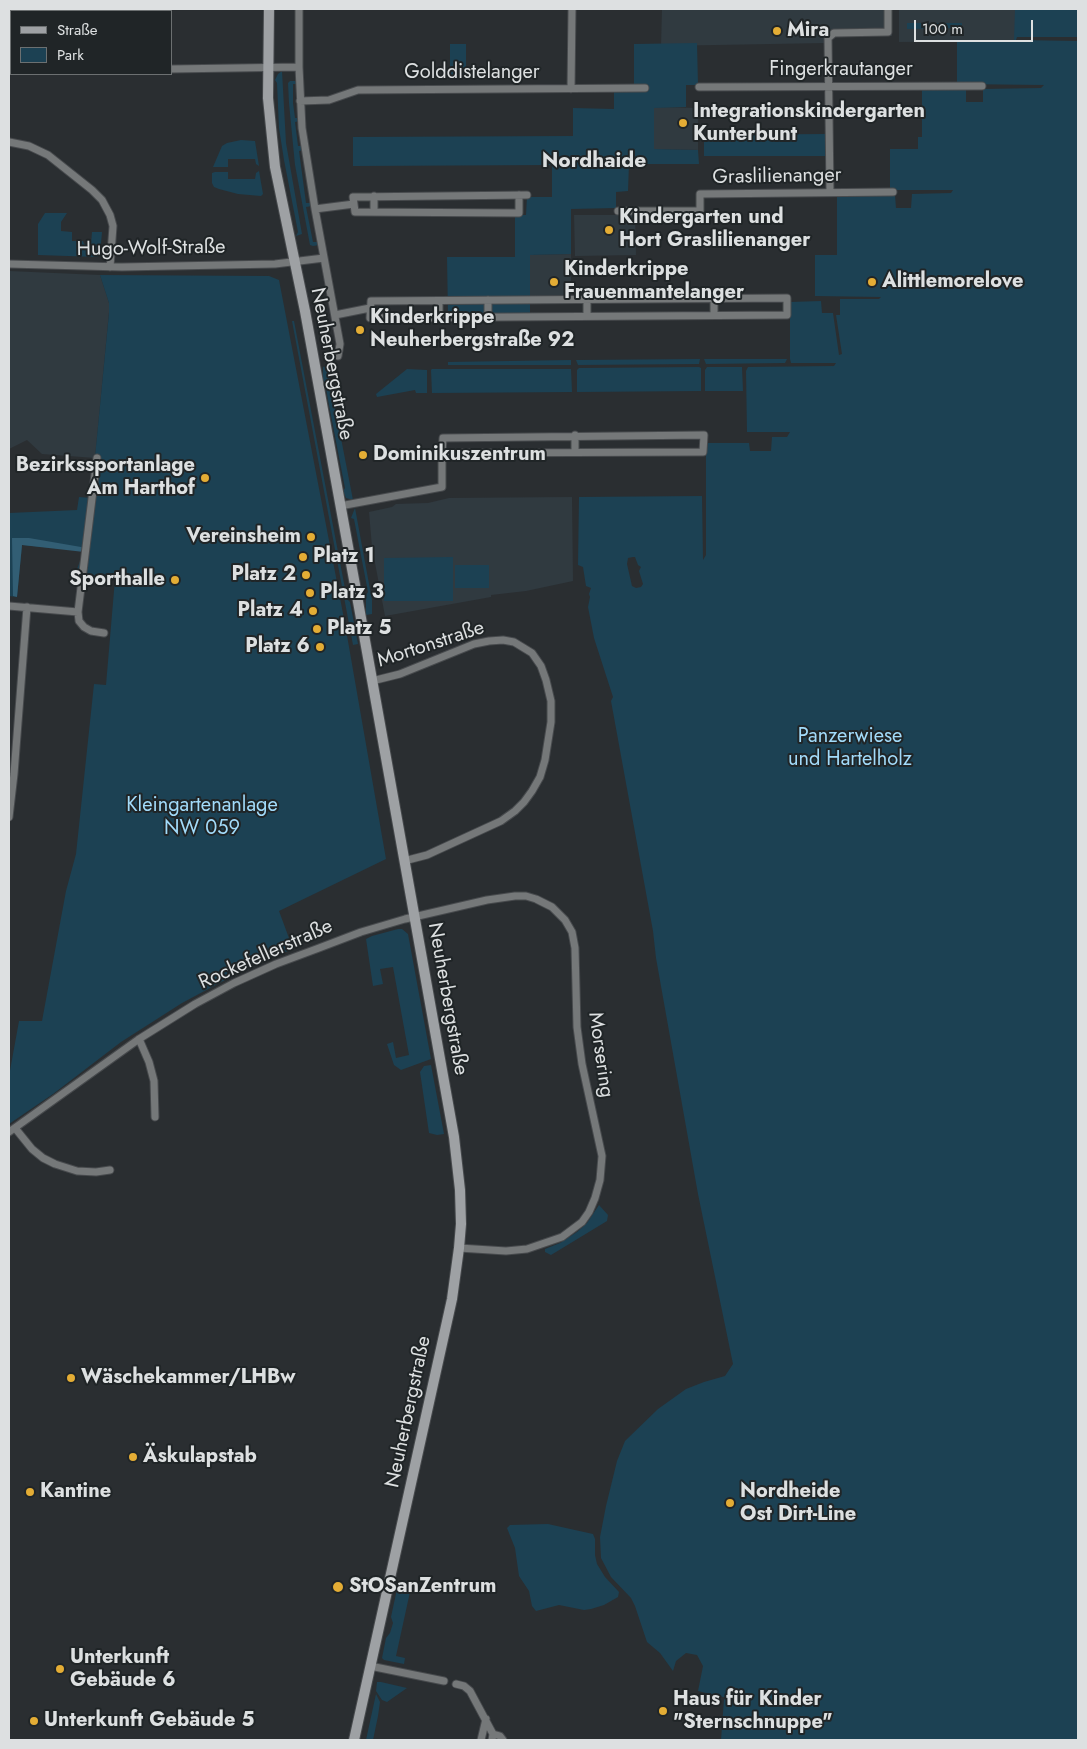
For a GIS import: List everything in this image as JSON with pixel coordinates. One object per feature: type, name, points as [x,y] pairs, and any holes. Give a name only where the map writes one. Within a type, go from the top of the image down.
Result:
[{"type":"main road","name":"Neuherbergstraße","points":[[269,9],[268,98],[273,151],[340,506],[458,1162],[461,1224],[452,1299],[354,1740]]},
{"type":"street","name":"Neuherbergstraße","points":[[299,9],[302,128],[340,344],[338,356]]},
{"type":"street","points":[[571,89],[572,9]]},
{"type":"street","points":[[830,192],[828,38],[834,33],[888,32],[888,9]]},
{"type":"street","points":[[172,69],[299,67]]},
{"type":"street","name":"Fingerkrautanger","points":[[699,87],[982,86]]},
{"type":"street","name":"Golddistelanger","points":[[300,101],[329,100],[358,90],[645,88]]},
{"type":"street","points":[[9,142],[29,146],[48,155],[102,200],[110,215],[113,226],[110,267]]},
{"type":"street","name":"Graslilienanger","points":[[618,211],[700,211],[700,194],[894,192]]},
{"type":"street","points":[[523,195],[519,213],[355,212],[353,196],[374,196],[523,195]]},
{"type":"street","points":[[374,196],[374,212]]},
{"type":"street","points":[[315,209],[354,204]]},
{"type":"street","name":"Neuherbergstraße","points":[[294,262],[324,258]]},
{"type":"street","name":"Hugo-Wolf-Straße","points":[[9,264],[110,267],[294,262]]},
{"type":"street","points":[[787,298],[787,315],[370,318],[370,301],[587,300],[787,298]]},
{"type":"street","points":[[714,299],[714,315]]},
{"type":"street","points":[[488,300],[488,317]]},
{"type":"street","points":[[587,300],[587,316]]},
{"type":"street","points":[[439,301],[439,318]]},
{"type":"street","points":[[335,315],[370,308]]},
{"type":"street","points":[[575,435],[575,452]]},
{"type":"street","points":[[340,506],[442,487],[442,453],[442,438],[704,435],[703,452],[442,453]]},
{"type":"street","points":[[97,458],[78,612],[79,622],[84,627],[91,631],[104,633]]},
{"type":"street","points":[[9,606],[78,612]]},
{"type":"street","points":[[9,817],[27,608]]},
{"type":"street","name":"Mortonstraße","points":[[372,681],[400,674],[474,644],[503,640],[521,646],[532,653],[541,666],[550,701],[551,722],[545,760],[540,777],[524,802],[501,821],[427,855],[404,861]]},
{"type":"street","name":"Morsering","points":[[414,917],[487,900],[526,896],[536,899],[558,912],[572,932],[575,948],[577,1027],[582,1064],[602,1156],[602,1169],[595,1198],[582,1222],[573,1230],[552,1242],[527,1249],[506,1251],[459,1248]]},
{"type":"street","name":"Rockefellerstraße","points":[[110,1170],[96,1172],[77,1171],[55,1164],[43,1158],[12,1130],[138,1039],[226,987],[276,964],[361,932],[414,917]]},
{"type":"street","points":[[138,1039],[149,1062],[154,1082],[155,1117]]},
{"type":"street","points":[[370,1666],[444,1681]]},
{"type":"street","points":[[456,1684],[464,1686],[470,1691],[486,1719],[493,1737],[500,1736],[503,1740]]},
{"type":"street","points":[[481,1740],[486,1719]]},
{"type":"shaded area","name":"Mira","points":[[662,9],[892,9],[892,36],[835,36],[826,43],[661,46]]},
{"type":"shaded area","points":[[899,9],[1015,9],[1015,41],[899,42]]},
{"type":"shaded area","points":[[654,107],[698,108],[698,150],[654,149]]},
{"type":"shaded area","points":[[574,215],[635,215],[636,255],[575,256]]},
{"type":"shaded area","points":[[571,254],[571,298],[530,298],[530,255]]},
{"type":"shaded area","points":[[9,271],[100,275],[109,303],[109,312],[95,458],[42,454],[27,440],[9,449]]},
{"type":"shaded area","points":[[572,497],[573,581],[385,616],[372,547],[369,512],[392,507],[396,504],[428,503],[449,498]]},
{"type":"shaded area","points":[[12,538],[29,538],[81,547],[84,548],[84,552],[22,545],[17,597],[13,596]]},
{"type":"green space","name":"Panzerwiese und Hartelholz","points":[[1015,9],[1078,9],[1078,37],[1017,37],[1016,40],[1078,41],[1078,1740],[721,1740],[724,1699],[727,1700],[727,1698],[698,1691],[703,1666],[697,1655],[686,1653],[676,1661],[673,1671],[660,1653],[647,1642],[631,1598],[611,1577],[601,1558],[600,1537],[606,1506],[617,1461],[625,1441],[658,1409],[686,1389],[725,1376],[733,1364],[698,1194],[611,701],[613,697],[594,638],[588,607],[591,588],[586,586],[583,567],[578,565],[579,497],[702,496],[703,560],[706,555],[706,443],[749,443],[750,451],[771,451],[772,437],[787,437],[790,432],[747,432],[746,371],[748,367],[834,366],[836,363],[791,363],[790,302],[821,301],[822,313],[833,313],[839,355],[842,354],[836,315],[840,315],[840,299],[879,299],[881,297],[815,296],[815,255],[837,255],[837,196],[895,195],[896,208],[911,208],[912,194],[951,193],[953,190],[890,190],[890,149],[918,149],[918,137],[922,137],[922,90],[966,90],[966,102],[983,102],[983,89],[1041,88],[1044,85],[957,84],[957,41],[1014,41]],"holes":[[[635,557],[638,565],[641,567],[639,571],[643,584],[641,587],[636,588],[632,586],[627,564],[628,558]]]},
{"type":"green space","points":[[907,23],[962,23],[962,27],[907,29]]},
{"type":"green space","points":[[697,43],[698,85],[686,85],[686,107],[654,108],[654,149],[698,150],[699,164],[629,164],[628,191],[616,192],[616,208],[571,209],[571,254],[530,255],[530,315],[448,315],[447,257],[515,257],[515,215],[526,215],[527,197],[552,197],[552,165],[353,166],[353,137],[573,136],[573,108],[614,109],[614,90],[634,90],[634,44]]},
{"type":"green space","points":[[450,44],[466,44],[466,77],[450,77]]},
{"type":"green space","points":[[282,71],[286,143],[302,234],[296,236],[298,232],[279,128],[277,83],[275,80]]},
{"type":"green space","points":[[290,81],[297,81],[298,84],[293,84],[293,103],[295,118],[300,118],[300,121],[295,122],[298,146],[304,146],[304,150],[299,151],[306,203],[311,203],[312,206],[306,207],[313,242],[318,242],[319,245],[313,246],[310,245],[295,165],[289,103],[288,83]]},
{"type":"green space","points":[[825,134],[826,156],[704,156],[704,135]]},
{"type":"green space","points":[[241,140],[255,141],[259,166],[256,164],[255,159],[228,159],[228,167],[213,167],[222,146]]},
{"type":"green space","points":[[259,171],[263,194],[261,196],[238,194],[219,189],[214,187],[212,183],[212,173],[215,172],[228,172],[228,179],[255,179],[256,173]]},
{"type":"green space","points":[[45,213],[67,213],[61,222],[61,231],[72,232],[72,241],[83,241],[84,244],[91,244],[92,232],[102,232],[100,255],[97,257],[38,255],[38,224]]},
{"type":"green space","name":"Kleingartenanlage NW 059","points":[[100,275],[269,276],[279,280],[345,624],[386,859],[279,911],[293,949],[253,965],[182,1003],[121,1042],[53,1094],[9,1124],[9,1076],[19,1021],[42,1021],[66,891],[76,854],[94,684],[106,685],[115,579],[75,574],[84,551],[22,545],[17,597],[9,596],[9,513],[77,510],[79,497],[91,498],[109,313],[109,303]]},
{"type":"green space","points":[[292,321],[294,321],[347,599],[350,602],[358,644],[353,645]]},
{"type":"green space","points":[[700,359],[699,364],[578,365],[576,360]]},
{"type":"green space","points":[[704,359],[787,359],[785,363],[706,364]]},
{"type":"green space","points":[[571,360],[571,365],[448,365],[448,362]]},
{"type":"green space","points":[[327,366],[353,500],[346,498],[343,491],[345,488],[326,388],[323,386],[323,367]]},
{"type":"green space","points":[[707,367],[742,367],[743,391],[705,391],[705,370]]},
{"type":"green space","points":[[579,368],[701,368],[701,391],[577,392],[577,370]]},
{"type":"green space","points":[[407,369],[427,370],[427,393],[416,393],[415,390],[377,397],[376,394]]},
{"type":"green space","points":[[432,369],[571,369],[572,392],[432,393]]},
{"type":"green space","points":[[355,508],[372,600],[372,614],[366,615],[366,595],[368,592],[354,519],[351,518]]},
{"type":"green space","points":[[453,557],[453,601],[384,601],[384,558]]},
{"type":"green space","points":[[455,565],[489,565],[489,588],[455,588]]},
{"type":"green space","points":[[402,929],[408,934],[431,1059],[401,1070],[394,1065],[387,1044],[393,1042],[396,1058],[409,1055],[393,967],[380,969],[383,984],[373,986],[366,939]]},
{"type":"green space","points":[[431,1065],[444,1134],[437,1135],[429,1133],[420,1072],[424,1066]]},
{"type":"green space","points":[[599,1205],[608,1215],[607,1221],[551,1255],[545,1252],[545,1249],[560,1243],[577,1232],[587,1223]]},
{"type":"green space","points":[[548,1524],[593,1534],[597,1564],[605,1577],[619,1592],[618,1597],[604,1605],[591,1609],[584,1610],[559,1605],[536,1611],[532,1606],[529,1591],[519,1576],[515,1548],[507,1528],[510,1525]]},
{"type":"green space","points":[[397,1589],[410,1592],[396,1656],[405,1658],[404,1664],[382,1658],[386,1638],[390,1633],[393,1623],[391,1617]]},
{"type":"green space","points":[[377,1682],[407,1688],[387,1702],[382,1700],[376,1691]]},
{"type":"green space","points":[[376,1694],[380,1702],[373,1740],[366,1740]]},
{"type":"place","name":"Mira","points":[[777,31]]},
{"type":"place","name":"Integrationskindergarten Kunterbunt","points":[[683,123]]},
{"type":"place","name":"Kindergarten und Hort Graslilienanger","points":[[609,230]]},
{"type":"place","name":"Kinderkrippe Frauenmantelanger","points":[[554,282]]},
{"type":"place","name":"Alittlemorelove","points":[[872,282]]},
{"type":"place","name":"Kinderkrippe Neuherbergstraße 92","points":[[360,330]]},
{"type":"place","name":"Dominikuszentrum","points":[[363,455]]},
{"type":"place","name":"Bezirkssportanlage Am Harthof","points":[[205,478]]},
{"type":"place","name":"Vereinsheim","points":[[311,537]]},
{"type":"place","name":"Platz 1","points":[[303,557]]},
{"type":"place","name":"Platz 2","points":[[306,575]]},
{"type":"place","name":"Sporthalle","points":[[175,580]]},
{"type":"place","name":"Platz 3","points":[[310,593]]},
{"type":"place","name":"Platz 4","points":[[313,611]]},
{"type":"place","name":"Platz 5","points":[[317,629]]},
{"type":"place","name":"Platz 6","points":[[320,647]]},
{"type":"place","name":"Wäschekammer/LHBw","points":[[71,1378]]},
{"type":"place","name":"Äskulapstab","points":[[133,1457]]},
{"type":"place","name":"Kantine","points":[[30,1492]]},
{"type":"place","name":"Nordheide Ost Dirt-Line","points":[[730,1503]]},
{"type":"place","name":"StOSanZentrum","points":[[338,1587]]},
{"type":"place","name":"Unterkunft Gebäude 6","points":[[60,1669]]},
{"type":"place","name":"Haus für Kinder \"Sternschnuppe\"","points":[[663,1711]]},
{"type":"place","name":"Unterkunft Gebäude 5","points":[[34,1721]]},
{"type":"district","name":"Nordhaide","points":[[594,162]]}]
